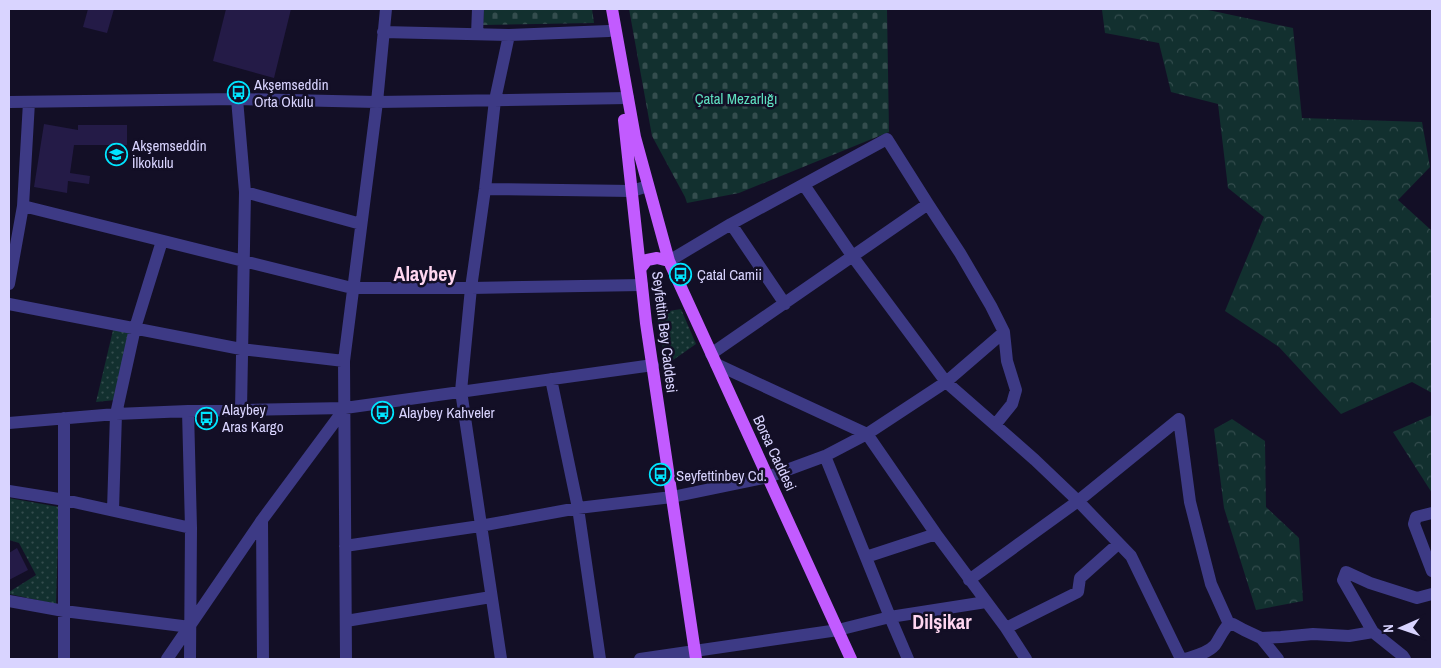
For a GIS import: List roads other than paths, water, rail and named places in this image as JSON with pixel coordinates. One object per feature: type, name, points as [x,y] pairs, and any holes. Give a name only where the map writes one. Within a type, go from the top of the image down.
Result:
[{"type":"main road","name":"Seyfettin Bey Caddesi","points":[[605,9],[612,30],[624,98],[642,285],[695,655]]},
{"type":"main road","name":"Seyfettin Bey Caddesi","points":[[612,9],[612,30]]},
{"type":"main road","name":"Seyfettin Bey Caddesi","points":[[624,98],[669,261]]},
{"type":"main road","points":[[641,268],[647,260],[657,258],[669,261]]},
{"type":"main road","name":"Borsa Caddesi","points":[[669,261],[851,659]]},
{"type":"street","points":[[346,659],[344,361],[377,102],[386,9]]},
{"type":"street","points":[[477,34],[478,9]]},
{"type":"street","points":[[383,32],[509,34],[612,30]]},
{"type":"street","points":[[500,659],[461,391],[470,288],[485,189],[495,100],[509,34]]},
{"type":"street","points":[[9,102],[237,99],[377,102],[624,98]]},
{"type":"street","points":[[237,99],[245,192],[241,410]]},
{"type":"street","points":[[9,284],[23,206],[29,102]]},
{"type":"street","points":[[669,261],[731,224],[887,139],[965,261],[1004,332],[1007,361],[1016,390],[1012,404],[995,425]]},
{"type":"street","points":[[804,185],[853,257],[946,382],[1035,460],[1131,556],[1183,659],[1200,655],[1214,646],[1222,631],[1229,624]]},
{"type":"street","points":[[485,189],[632,191],[648,186]]},
{"type":"street","points":[[245,192],[361,224]]},
{"type":"street","points":[[928,204],[785,304],[714,359],[867,434],[936,534],[1006,628],[1026,659]]},
{"type":"street","points":[[23,206],[352,288],[642,285]]},
{"type":"street","points":[[731,224],[785,304]]},
{"type":"street","points":[[113,510],[116,414],[135,328],[162,241]]},
{"type":"street","points":[[9,304],[241,348],[344,361]]},
{"type":"street","points":[[346,546],[480,526],[578,508],[672,497],[768,477],[825,456],[867,434],[946,382],[1004,332]]},
{"type":"street","points":[[9,423],[116,414],[345,408],[653,365]]},
{"type":"street","points":[[551,379],[578,508],[600,659]]},
{"type":"street","points":[[167,659],[262,520],[345,408]]},
{"type":"street","points":[[188,411],[191,528],[190,659]]},
{"type":"street","points":[[64,418],[64,659]]},
{"type":"street","points":[[969,580],[1078,501],[1179,419],[1190,502],[1211,584],[1229,624]]},
{"type":"street","points":[[825,456],[908,659]]},
{"type":"street","points":[[9,491],[65,500],[191,528]]},
{"type":"street","points":[[1432,513],[1416,517],[1414,524],[1432,571]]},
{"type":"street","points":[[262,520],[263,659]]},
{"type":"street","points":[[866,557],[936,534]]},
{"type":"street","points":[[1006,628],[1078,592],[1080,578],[1118,544]]},
{"type":"street","points":[[1405,659],[1373,632],[1343,580],[1346,572],[1370,583],[1417,598],[1432,594]]},
{"type":"street","points":[[346,621],[491,597]]},
{"type":"street","points":[[9,601],[64,612],[190,627]]},
{"type":"street","points":[[640,659],[695,655],[838,630],[890,617],[986,602]]},
{"type":"street","points":[[1229,624],[1233,624],[1260,638],[1278,659]]},
{"type":"street","points":[[1260,638],[1313,634],[1350,636],[1373,632]]},
{"type":"place","name":"Akşemseddin Orta Okulu","points":[[238,93]]},
{"type":"place","name":"Akşemseddin İlkokulu","points":[[116,154]]},
{"type":"place","name":"Çatal Camii","points":[[681,274]]},
{"type":"place","name":"Alaybey Kahveler","points":[[383,412]]},
{"type":"place","name":"Alaybey Aras Kargo","points":[[206,418]]},
{"type":"place","name":"Seyfettinbey Cd.","points":[[660,475]]},
{"type":"district","name":"Alaybey","points":[[425,273]]},
{"type":"district","name":"Dilşikar","points":[[942,621]]},
{"type":"park label","name":"Çatal Mezarlığı","points":[[736,98]]}]
